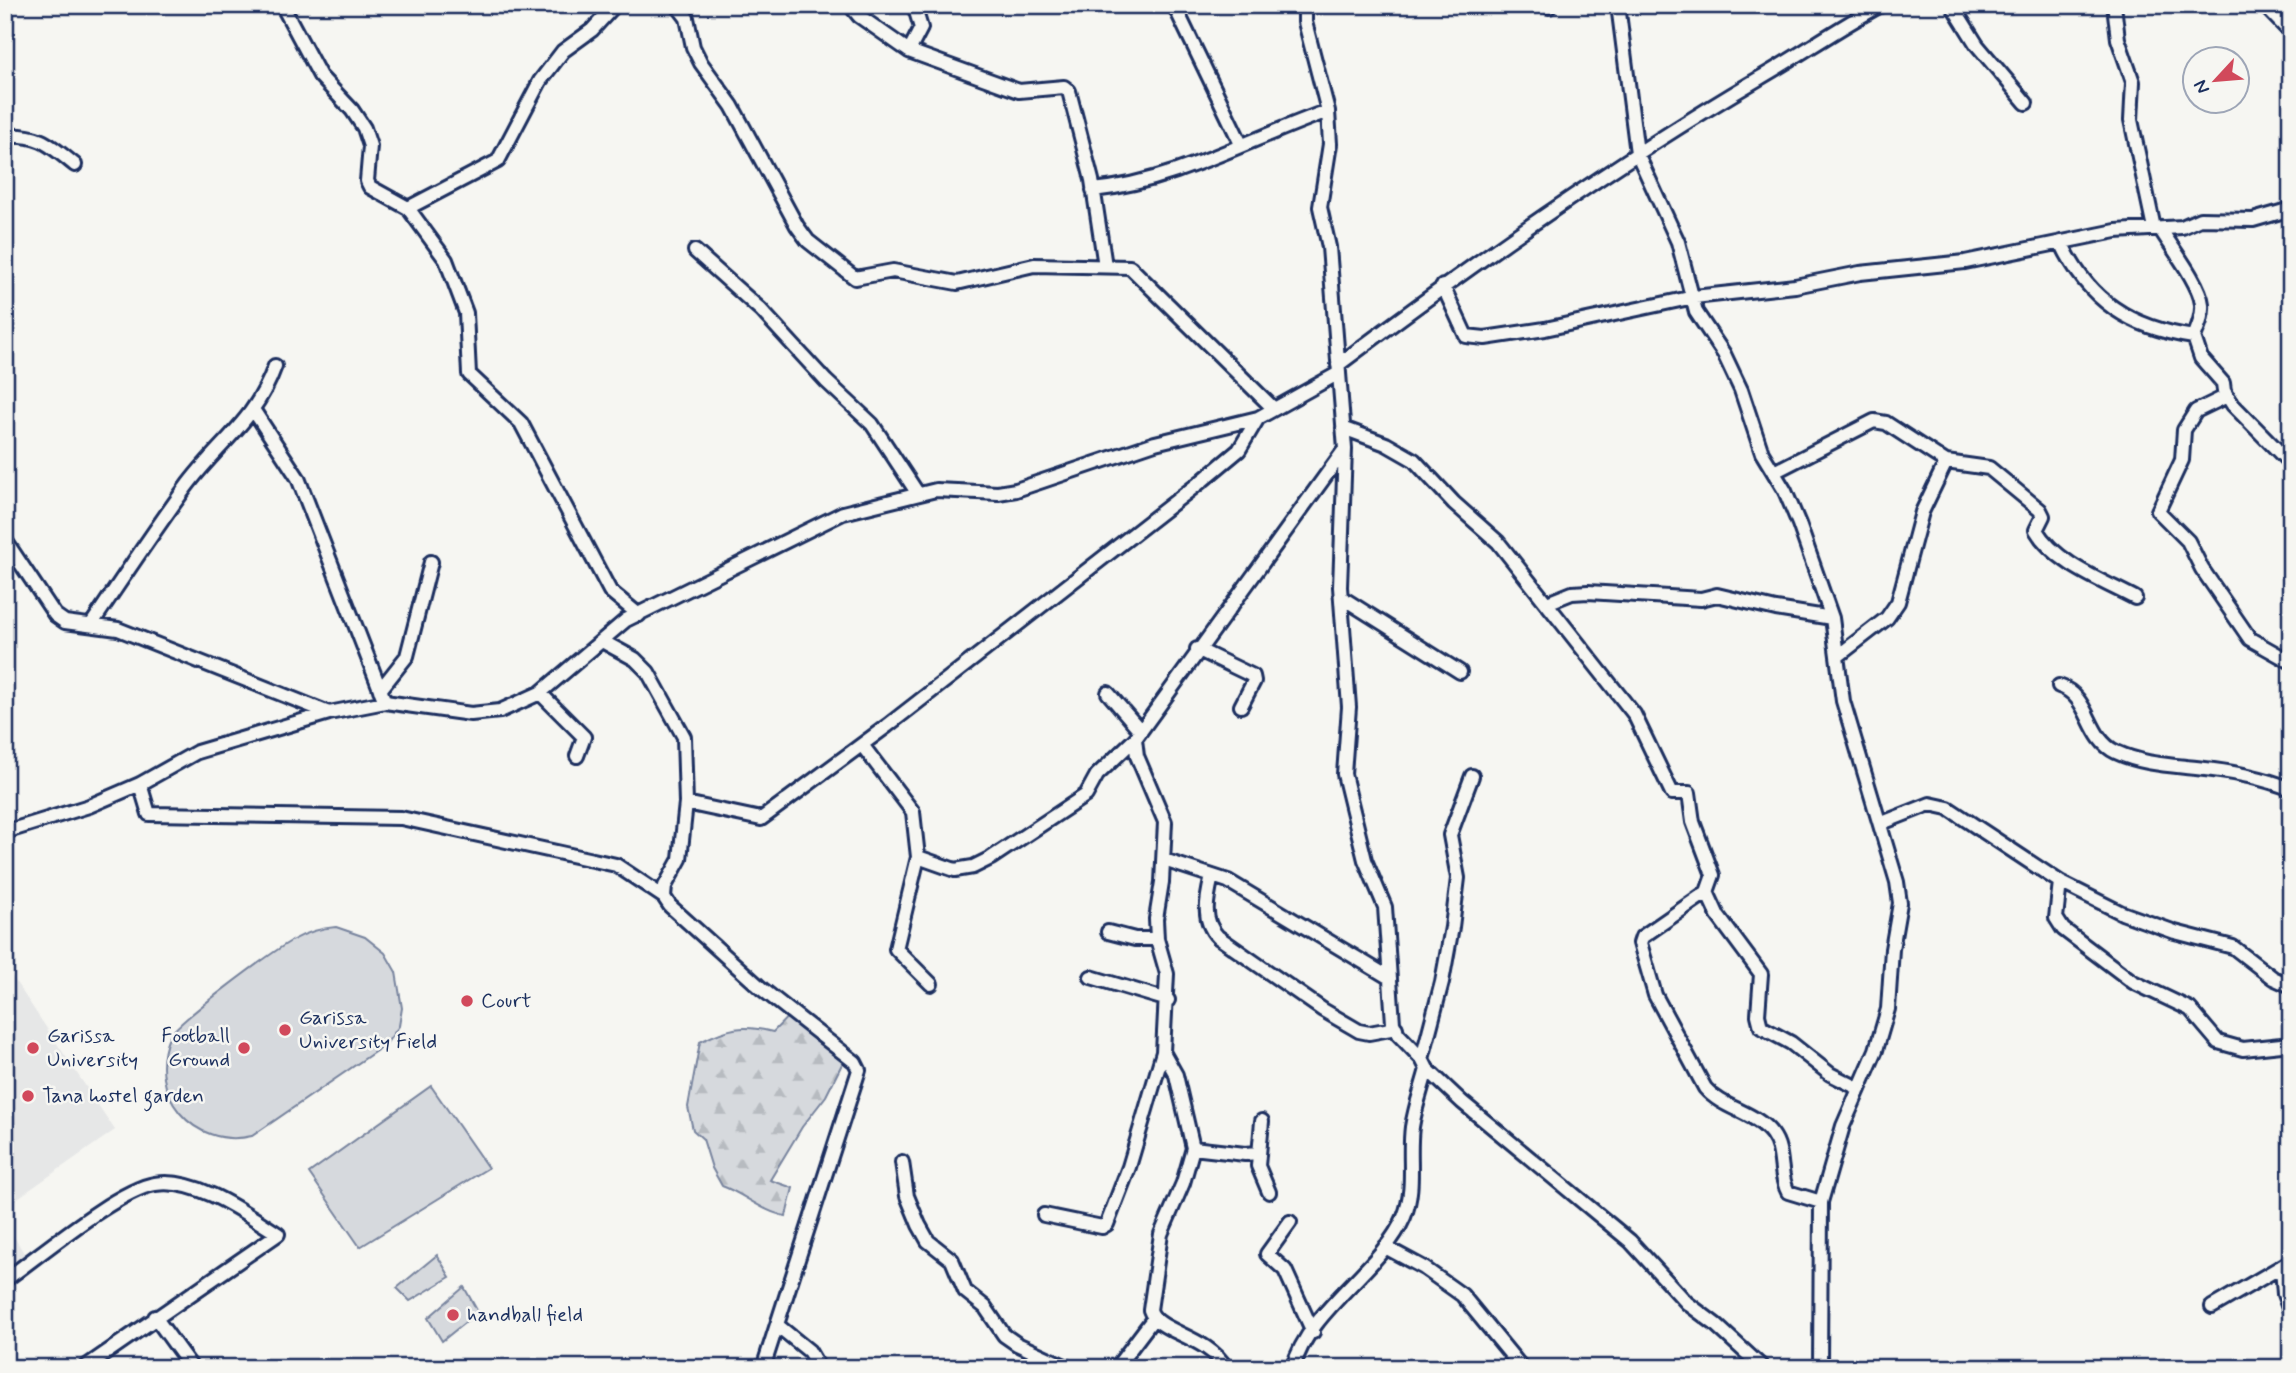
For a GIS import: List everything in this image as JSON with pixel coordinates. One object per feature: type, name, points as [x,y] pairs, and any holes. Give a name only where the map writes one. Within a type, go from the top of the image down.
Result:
[{"type":"street","points":[[282,5],[320,76],[352,110],[364,128],[370,146],[367,181],[370,187],[408,208],[446,260],[466,313],[469,374],[521,423],[610,591],[639,615]]},
{"type":"street","points":[[408,208],[498,161],[540,81],[564,51],[592,30],[615,5]]},
{"type":"street","points":[[677,5],[687,18],[693,47],[701,63],[732,106],[797,226],[808,241],[849,275],[864,278],[893,271],[957,283],[1034,265],[1123,265],[1135,270],[1273,408]]},
{"type":"street","points":[[850,5],[859,16],[909,51],[1019,91],[1064,88],[1069,91],[1093,190],[1105,266]]},
{"type":"street","points":[[909,51],[921,27],[914,5]]},
{"type":"street","points":[[1174,5],[1241,144]]},
{"type":"street","points":[[1306,5],[1305,22],[1328,111],[1330,144],[1320,206],[1329,247],[1345,449],[1341,597],[1349,707],[1344,774],[1365,860],[1385,907],[1390,1003],[1395,1028],[1425,1064],[1497,1134],[1630,1241],[1686,1303],[1715,1324],[1763,1368]]},
{"type":"street","points":[[1618,5],[1637,153],[1678,242],[1696,312],[1724,354],[1762,453],[1799,524],[1832,618],[1843,701],[1882,823],[1900,903],[1892,950],[1888,1009],[1876,1050],[1843,1126],[1821,1202],[1820,1368]]},
{"type":"street","points":[[1952,5],[1977,45],[2026,103]]},
{"type":"street","points":[[2114,5],[2118,39],[2133,82],[2131,120],[2158,229],[2195,285],[2202,303],[2201,318],[2193,337],[2201,358],[2223,383],[2227,396],[2291,464]]},
{"type":"street","points":[[2264,5],[2291,33]]},
{"type":"street","points":[[5,832],[89,806],[140,784],[197,752],[382,696],[471,715],[500,710],[540,693],[626,620],[843,513],[936,490],[998,493],[1016,491],[1155,443],[1258,418],[1338,369],[1443,286],[1521,229],[1835,29],[1879,6]]},
{"type":"street","points":[[1093,190],[1124,187],[1328,111]]},
{"type":"street","points":[[5,136],[22,135],[47,142],[75,165]]},
{"type":"street","points":[[1443,286],[1464,333],[1471,338],[1545,329],[1694,297],[1795,286],[1860,273],[1965,262],[2061,242],[2182,228],[2200,219],[2253,219],[2291,209]]},
{"type":"street","points":[[2061,242],[2068,258],[2092,290],[2119,314],[2141,326],[2193,337]]},
{"type":"street","points":[[695,251],[761,310],[826,381],[872,424],[918,494]]},
{"type":"street","points":[[91,625],[187,485],[254,411],[265,394],[275,366]]},
{"type":"street","points":[[2227,396],[2196,411],[2184,430],[2182,460],[2158,511],[2189,541],[2207,578],[2250,639],[2291,662]]},
{"type":"street","points":[[254,411],[298,478],[382,696]]},
{"type":"street","points":[[685,803],[761,819],[862,745],[1203,480],[1238,450],[1258,418]]},
{"type":"street","points":[[1774,472],[1874,421],[1886,423],[1946,462],[1989,468],[2040,510],[2043,516],[2036,530],[2048,544],[2082,569],[2136,598]]},
{"type":"street","points":[[1343,428],[1385,444],[1414,460],[1454,503],[1498,542],[1634,714],[1672,793],[1689,793],[1693,822],[1713,875],[1707,892],[1642,937],[1640,943],[1655,995],[1705,1088],[1713,1097],[1754,1119],[1771,1133],[1779,1147],[1784,1185],[1788,1192],[1821,1202]]},
{"type":"street","points":[[918,858],[955,870],[973,867],[1086,795],[1097,775],[1137,734],[1345,449]]},
{"type":"street","points":[[1838,656],[1887,618],[1898,602],[1922,512],[1946,462]]},
{"type":"street","points":[[5,540],[55,615],[65,622],[118,629],[329,713]]},
{"type":"street","points":[[382,696],[407,656],[431,562]]},
{"type":"street","points":[[1547,603],[1572,593],[1588,592],[1701,599],[1717,595],[1776,609],[1832,618]]},
{"type":"street","points":[[1341,597],[1460,672]]},
{"type":"street","points":[[602,641],[635,659],[648,672],[677,722],[686,749],[680,859],[665,886],[664,897]]},
{"type":"street","points":[[1197,649],[1253,676],[1254,681],[1241,706]]},
{"type":"street","points":[[2059,685],[2075,695],[2101,743],[2115,752],[2152,764],[2226,771],[2291,789]]},
{"type":"street","points":[[540,693],[584,737],[577,756]]},
{"type":"street","points":[[1044,1215],[1102,1227],[1107,1224],[1129,1167],[1163,1052],[1168,1000],[1164,959],[1157,939],[1164,860],[1163,816],[1137,756],[1137,734],[1108,693]]},
{"type":"street","points":[[862,745],[913,812],[918,858],[896,948],[931,984]]},
{"type":"street","points":[[1293,1368],[1312,1332],[1339,1295],[1385,1247],[1403,1219],[1409,1201],[1412,1124],[1452,927],[1458,878],[1450,835],[1472,776]]},
{"type":"street","points":[[140,784],[149,814],[401,818],[617,864],[664,897],[670,906],[762,989],[814,1027],[855,1062],[859,1070],[763,1368]]},
{"type":"street","points":[[1882,823],[1910,809],[1930,804],[1948,808],[2060,882],[2122,913],[2175,932],[2233,947],[2273,978],[2291,986]]},
{"type":"street","points":[[1164,860],[1212,876],[1250,893],[1390,978]]},
{"type":"street","points":[[1212,876],[1206,905],[1212,931],[1218,937],[1323,1010],[1359,1031],[1369,1033],[1395,1028]]},
{"type":"street","points":[[2060,882],[2056,918],[2063,929],[2133,982],[2190,1009],[2218,1042],[2243,1049],[2291,1044]]},
{"type":"street","points":[[1707,892],[1718,916],[1761,974],[1758,1015],[1764,1030],[1791,1043],[1830,1074],[1858,1088]]},
{"type":"street","points":[[1108,932],[1135,939],[1157,939]]},
{"type":"street","points":[[1091,977],[1168,1000]]},
{"type":"street","points":[[1163,1052],[1176,1075],[1193,1148],[1183,1183],[1161,1234],[1150,1310],[1153,1319],[1204,1344],[1219,1356],[1226,1368]]},
{"type":"street","points":[[1262,1121],[1258,1166],[1269,1192]]},
{"type":"street","points":[[1193,1148],[1258,1153]]},
{"type":"street","points":[[902,1161],[907,1196],[919,1225],[928,1241],[952,1260],[965,1291],[985,1307],[1004,1335],[1043,1363],[1069,1368]]},
{"type":"street","points":[[5,1280],[98,1213],[154,1184],[181,1186],[223,1199],[278,1234],[84,1368]]},
{"type":"street","points":[[1290,1222],[1267,1254],[1285,1270],[1312,1332]]},
{"type":"street","points":[[1385,1247],[1424,1268],[1462,1295],[1522,1368]]},
{"type":"street","points":[[2212,1307],[2250,1283],[2287,1265]]},
{"type":"street","points":[[2287,1265],[2284,1294],[2291,1314]]},
{"type":"street","points":[[155,1317],[192,1368]]},
{"type":"street","points":[[1116,1368],[1153,1319]]},
{"type":"street","points":[[777,1325],[809,1351],[819,1368]]},
{"type":"shaded area","name":"Garissa University","points":[[5,966],[115,1130],[5,1207]]},
{"type":"shaded area","points":[[5,1222],[27,1258],[5,1276]]},
{"type":"green space","name":"Garissa University Field","points":[[336,927],[365,937],[385,953],[396,972],[402,1008],[399,1026],[386,1044],[252,1136],[231,1138],[211,1134],[194,1126],[180,1113],[170,1097],[164,1078],[164,1058],[169,1037],[205,1003],[280,948],[307,933]]},
{"type":"green space","points":[[797,1007],[848,1052],[826,1096],[802,1127],[770,1180],[793,1188],[786,1216],[769,1211],[722,1186],[712,1168],[703,1139],[693,1130],[688,1107],[700,1042],[735,1029],[752,1028],[773,1032]]},
{"type":"green space","points":[[431,1086],[488,1168],[360,1247],[309,1173]]},
{"type":"green space","name":"handball field","points":[[437,1255],[450,1277],[410,1301],[397,1288]]},
{"type":"green space","name":"handball field","points":[[464,1287],[478,1312],[442,1341],[428,1318]]},
{"type":"place","name":"Court","points":[[467,1001]]},
{"type":"place","name":"Garissa University Field","points":[[285,1030]]},
{"type":"place","name":"Garissa University","points":[[33,1048]]},
{"type":"place","name":"Football Ground","points":[[244,1048]]},
{"type":"place","name":"Tana hostel garden","points":[[28,1096]]},
{"type":"place","name":"handball field","points":[[453,1315]]}]
